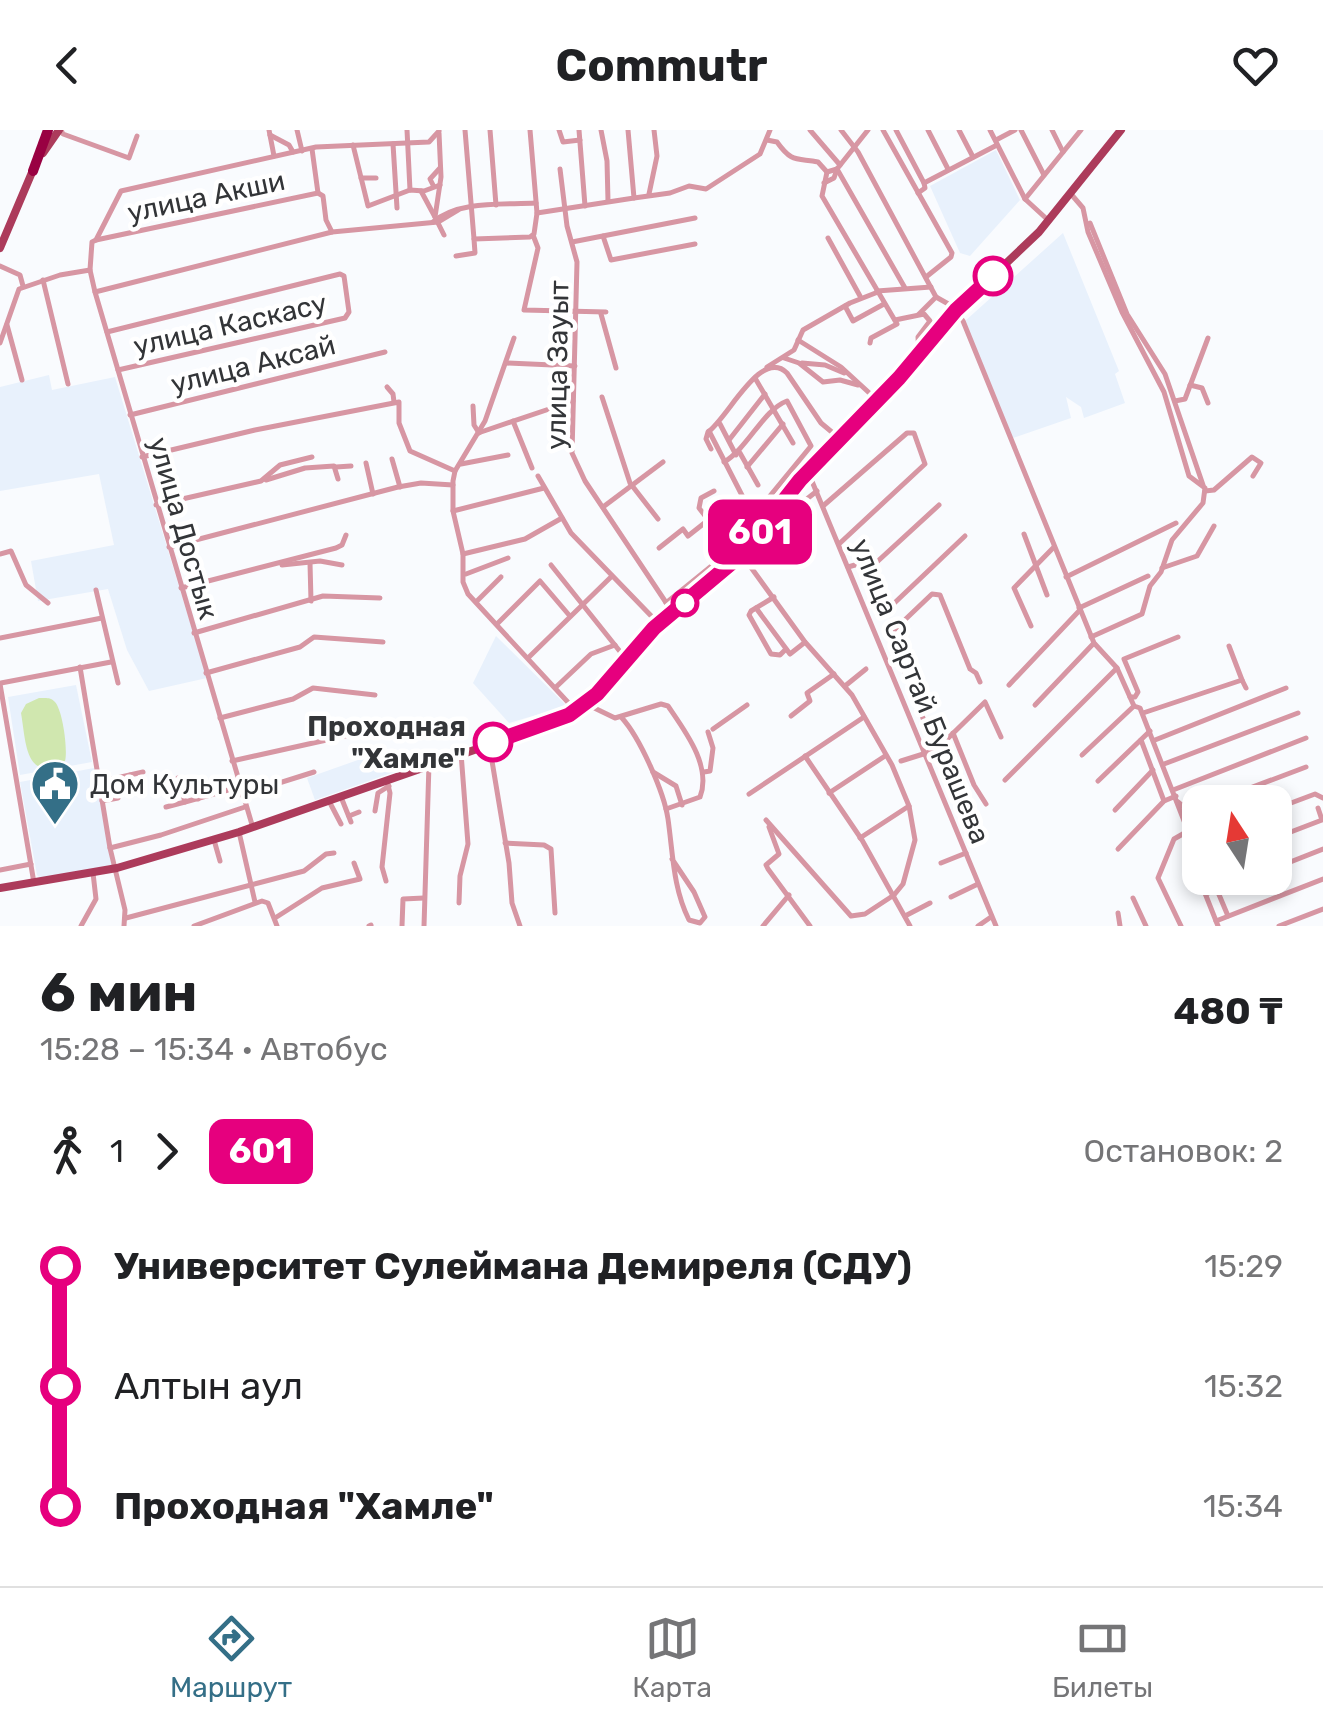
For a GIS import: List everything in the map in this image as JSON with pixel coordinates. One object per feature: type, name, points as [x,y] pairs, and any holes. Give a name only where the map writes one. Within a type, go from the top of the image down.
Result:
[{"type":"highway","points":[[33,170],[48,130]]},
{"type":"main road","points":[[0,248],[33,170],[60,130]]},
{"type":"main road","points":[[0,888],[114,869],[239,832],[388,783],[429,764],[555,722],[576,711],[659,624],[736,554],[956,310],[1049,221],[1122,130]]},
{"type":"street","points":[[60,130],[129,158],[138,136]]},
{"type":"street","points":[[297,130],[302,150]]},
{"type":"street","points":[[406,130],[410,190]]},
{"type":"street","points":[[397,208],[396,144],[406,130]]},
{"type":"street","points":[[456,256],[474,253],[465,130]]},
{"type":"street","points":[[490,130],[496,205]]},
{"type":"street","points":[[530,130],[537,212],[534,234],[538,248],[523,308],[603,312],[616,368]]},
{"type":"street","points":[[559,130],[564,142],[580,140]]},
{"type":"street","points":[[579,130],[585,206]]},
{"type":"street","points":[[602,130],[608,202]]},
{"type":"street","points":[[628,130],[634,198]]},
{"type":"street","points":[[649,194],[656,156],[654,130]]},
{"type":"street","points":[[537,212],[670,193],[689,186],[706,189],[760,154],[770,130]]},
{"type":"street","points":[[810,130],[838,167],[905,288]]},
{"type":"street","points":[[841,130],[936,298],[956,310],[1093,640],[1116,668],[1134,706]]},
{"type":"street","points":[[824,182],[834,178],[838,167],[868,130]]},
{"type":"street","points":[[883,130],[952,255],[926,277]]},
{"type":"street","points":[[896,130],[924,183],[925,188],[918,194]]},
{"type":"street","points":[[928,130],[948,170]]},
{"type":"street","points":[[959,130],[973,157]]},
{"type":"street","points":[[990,130],[1025,199],[1049,221]]},
{"type":"street","points":[[924,183],[1018,130],[1044,175]]},
{"type":"street","points":[[1052,130],[1064,152]]},
{"type":"street","points":[[1025,199],[1081,130]]},
{"type":"street","points":[[429,142],[439,131]]},
{"type":"street","points":[[435,221],[437,185],[431,177],[440,167],[439,131]]},
{"type":"street","points":[[270,132],[294,152]]},
{"type":"street","points":[[270,132],[274,156],[353,145],[439,142]]},
{"type":"street","points":[[766,140],[777,142],[785,154],[796,160],[818,162],[827,172]]},
{"type":"street","points":[[353,145],[368,206],[410,190],[437,185]]},
{"type":"street","points":[[312,149],[326,220],[332,232]]},
{"type":"street","name":"улица Достык","points":[[252,828],[90,270],[92,242],[120,192],[274,156]]},
{"type":"street","points":[[838,167],[827,172],[820,192],[897,324],[872,338],[870,344]]},
{"type":"street","name":"улица Зауыт","points":[[560,169],[564,210],[578,262],[572,454],[672,613]]},
{"type":"street","points":[[358,176],[376,178]]},
{"type":"street","points":[[834,178],[844,184]]},
{"type":"street","points":[[421,191],[444,235]]},
{"type":"street","name":"улица Акши","points":[[96,240],[320,194]]},
{"type":"street","points":[[1035,704],[1093,640],[1142,614],[1150,586],[1162,568],[1172,540],[1204,503],[1204,488],[1166,374],[1127,314],[1086,218],[1071,194]]},
{"type":"street","points":[[95,292],[332,232],[435,221],[471,206],[536,203]]},
{"type":"street","points":[[572,242],[695,218]]},
{"type":"street","points":[[1086,218],[1106,277],[1162,387],[1185,467],[1204,488],[1214,490],[1252,457],[1261,463],[1254,476]]},
{"type":"street","points":[[474,239],[534,234]]},
{"type":"street","points":[[604,236],[610,260],[695,244]]},
{"type":"street","points":[[828,238],[860,298]]},
{"type":"street","points":[[0,266],[20,275],[24,286]]},
{"type":"street","points":[[0,343],[16,292],[43,280],[90,270]]},
{"type":"street","name":"улица Каскасу","points":[[107,332],[343,274],[349,312],[346,318],[118,370]]},
{"type":"street","points":[[43,280],[68,384]]},
{"type":"street","points":[[711,449],[706,439],[709,431],[720,424],[755,378],[794,350],[803,330],[877,291],[931,287]]},
{"type":"street","points":[[895,320],[922,312],[936,298]]},
{"type":"street","points":[[844,306],[853,320],[884,304]]},
{"type":"street","points":[[919,353],[918,337],[930,321],[922,312]]},
{"type":"street","points":[[6,322],[22,380]]},
{"type":"street","points":[[514,338],[480,432],[455,471],[453,511],[463,554],[465,588],[576,711]]},
{"type":"street","points":[[1162,387],[1174,399],[1184,399],[1208,338]]},
{"type":"street","points":[[798,340],[877,400]]},
{"type":"street","points":[[1137,340],[1149,350]]},
{"type":"street","name":"улица Аксай","points":[[130,415],[386,352]]},
{"type":"street","points":[[822,356],[828,366]]},
{"type":"street","points":[[780,358],[828,366],[847,374]]},
{"type":"street","points":[[506,363],[576,366]]},
{"type":"street","points":[[799,363],[826,384],[837,380],[860,384]]},
{"type":"street","points":[[765,369],[781,367],[788,373],[821,423],[839,438]]},
{"type":"street","points":[[755,378],[794,443]]},
{"type":"street","points":[[1190,386],[1202,388],[1208,404]]},
{"type":"street","points":[[387,387],[394,402]]},
{"type":"street","points":[[729,440],[765,394]]},
{"type":"street","points":[[602,397],[631,485],[658,519]]},
{"type":"street","points":[[480,432],[574,400]]},
{"type":"street","points":[[709,431],[724,462],[748,506],[755,510],[811,444],[787,401],[774,410],[738,454],[724,462]]},
{"type":"street","points":[[142,457],[196,442],[399,402],[399,423],[410,451],[455,471]]},
{"type":"street","points":[[473,406],[474,425],[480,432]]},
{"type":"street","points":[[512,421],[532,468]]},
{"type":"street","points":[[720,424],[758,485]]},
{"type":"street","points":[[747,467],[783,424]]},
{"type":"street","points":[[823,506],[907,433],[914,433],[924,465],[839,544]]},
{"type":"street","points":[[461,464],[508,455]]},
{"type":"street","points":[[262,480],[280,465],[312,457]]},
{"type":"street","points":[[392,459],[400,486]]},
{"type":"street","points":[[603,508],[663,462]]},
{"type":"street","points":[[366,463],[370,495]]},
{"type":"street","points":[[156,505],[304,468],[351,466]]},
{"type":"street","points":[[336,467],[338,478]]},
{"type":"street","name":"улица Сартай Бурашева","points":[[808,471],[996,926]]},
{"type":"street","points":[[538,476],[571,533],[659,624]]},
{"type":"street","points":[[170,547],[400,486],[453,485]]},
{"type":"street","points":[[453,511],[544,488]]},
{"type":"street","points":[[714,491],[700,501],[699,508],[707,521],[774,597],[805,642],[846,686],[909,806],[914,846],[903,884],[894,895],[861,916],[851,916],[766,820],[779,852],[776,860],[766,865],[810,926]]},
{"type":"street","points":[[795,555],[784,529],[804,514],[803,502],[817,491]]},
{"type":"street","points":[[866,572],[939,505]]},
{"type":"street","points":[[761,507],[778,508]]},
{"type":"street","points":[[463,554],[525,539],[562,518]]},
{"type":"street","points":[[659,548],[683,530],[688,536],[707,521]]},
{"type":"street","points":[[1066,577],[1176,523]]},
{"type":"street","points":[[1162,568],[1197,556],[1214,526]]},
{"type":"street","points":[[1024,534],[1048,595]]},
{"type":"street","points":[[181,588],[340,546],[346,536]]},
{"type":"street","points":[[848,567],[861,562],[886,611],[965,536]]},
{"type":"street","points":[[1030,626],[1014,588],[1054,547]]},
{"type":"street","points":[[0,554],[12,552],[26,585],[48,603]]},
{"type":"street","points":[[666,603],[736,554]]},
{"type":"street","points":[[466,574],[508,558]]},
{"type":"street","points":[[310,562],[311,601]]},
{"type":"street","points":[[270,565],[342,565]]},
{"type":"street","points":[[551,565],[626,659]]},
{"type":"street","points":[[528,658],[612,576]]},
{"type":"street","points":[[1009,685],[1080,609],[1148,576]]},
{"type":"street","points":[[476,602],[501,577]]},
{"type":"street","points":[[497,624],[540,581],[569,615]]},
{"type":"street","points":[[692,582],[700,590]]},
{"type":"street","points":[[96,590],[118,683]]},
{"type":"street","points":[[890,634],[932,594],[938,593],[970,669],[980,682]]},
{"type":"street","points":[[194,633],[324,596],[380,598]]},
{"type":"street","points":[[774,597],[749,616],[771,654],[780,655],[786,649]]},
{"type":"street","points":[[756,608],[792,654],[805,642]]},
{"type":"street","points":[[0,638],[102,618]]},
{"type":"street","points":[[760,633],[769,628]]},
{"type":"street","points":[[876,634],[890,634]]},
{"type":"street","points":[[890,634],[930,736]]},
{"type":"street","points":[[206,673],[300,647],[314,637],[382,642]]},
{"type":"street","points":[[1130,697],[1138,692],[1124,659],[1178,638]]},
{"type":"street","points":[[556,687],[591,654],[615,645]]},
{"type":"street","points":[[1142,713],[1244,684],[1228,646]]},
{"type":"street","points":[[34,882],[0,684],[111,662]]},
{"type":"street","points":[[80,667],[125,922],[304,871],[326,854],[334,853]]},
{"type":"street","points":[[1005,780],[1116,668]]},
{"type":"street","points":[[846,686],[866,669]]},
{"type":"street","points":[[791,716],[810,701],[807,693],[834,674]]},
{"type":"street","points":[[220,718],[292,699],[313,688],[374,695]]},
{"type":"street","points":[[1155,740],[1286,688]]},
{"type":"street","points":[[900,761],[936,750],[985,702],[1001,737]]},
{"type":"street","points":[[586,704],[610,717],[622,718],[666,705],[693,746],[703,772],[700,797],[666,809]]},
{"type":"street","points":[[1134,706],[1138,705],[1155,740],[1182,813]]},
{"type":"street","points":[[703,772],[710,771],[713,754],[710,731],[747,706]]},
{"type":"street","points":[[1082,755],[1134,706]]},
{"type":"street","points":[[1164,764],[1298,713]]},
{"type":"street","points":[[749,794],[864,717]]},
{"type":"street","points":[[622,718],[652,771],[666,809],[672,859],[680,896],[687,917],[697,924],[705,917],[672,859]]},
{"type":"street","points":[[232,761],[367,730]]},
{"type":"street","points":[[1098,780],[1150,731]]},
{"type":"street","points":[[952,733],[974,786],[986,804]]},
{"type":"street","points":[[1118,849],[1164,801],[1306,738]]},
{"type":"street","points":[[1141,740],[1164,801]]},
{"type":"street","points":[[489,744],[512,904],[520,926]]},
{"type":"street","points":[[459,902],[468,844],[461,753]]},
{"type":"street","points":[[805,756],[860,838],[908,921]]},
{"type":"street","points":[[828,794],[885,756]]},
{"type":"street","points":[[424,926],[429,764]]},
{"type":"street","points":[[1257,785],[1306,766]]},
{"type":"street","points":[[1115,810],[1154,770]]},
{"type":"street","points":[[652,771],[676,786],[682,805]]},
{"type":"street","points":[[99,782],[143,772]]},
{"type":"street","points":[[166,806],[314,772]]},
{"type":"street","points":[[130,775],[136,794]]},
{"type":"street","points":[[178,778],[185,802]]},
{"type":"street","points":[[193,781],[198,798]]},
{"type":"street","points":[[375,811],[378,792],[388,783]]},
{"type":"street","points":[[386,881],[382,868],[388,783]]},
{"type":"street","points":[[1292,802],[1314,794],[1323,798]]},
{"type":"street","points":[[341,796],[348,821]]},
{"type":"street","points":[[102,801],[118,798]]},
{"type":"street","points":[[1177,798],[1182,800]]},
{"type":"street","points":[[1177,798],[1182,809]]},
{"type":"street","points":[[330,801],[348,821]]},
{"type":"street","points":[[860,838],[909,806]]},
{"type":"street","points":[[110,848],[162,836],[245,808]]},
{"type":"street","points":[[1292,831],[1322,820],[1318,808]]},
{"type":"street","points":[[348,821],[360,812]]},
{"type":"street","points":[[239,832],[255,902]]},
{"type":"street","points":[[1181,926],[1158,878],[1174,839],[1182,834]]},
{"type":"street","points":[[214,839],[220,862]]},
{"type":"street","points":[[505,843],[544,845],[551,849],[555,913]]},
{"type":"street","points":[[1292,861],[1323,849]]},
{"type":"street","points":[[941,863],[966,854]]},
{"type":"street","points":[[194,926],[266,901],[276,922],[322,888],[360,878],[354,862]]},
{"type":"street","points":[[0,870],[31,864]]},
{"type":"street","points":[[81,926],[96,899],[93,873]]},
{"type":"street","points":[[1206,895],[1217,923],[1323,879]]},
{"type":"street","points":[[951,897],[978,884]]},
{"type":"street","points":[[680,896],[686,899],[694,894]]},
{"type":"street","points":[[763,926],[788,894]]},
{"type":"street","points":[[1219,895],[1228,916]]},
{"type":"street","points":[[402,926],[403,900],[424,898]]},
{"type":"street","points":[[1133,898],[1146,926]]},
{"type":"street","points":[[899,926],[930,902]]},
{"type":"street","points":[[779,913],[781,903]]},
{"type":"street","points":[[1279,926],[1323,908]]},
{"type":"street","points":[[1118,913],[1120,926]]},
{"type":"street","points":[[978,926],[991,917]]},
{"type":"shaded area","points":[[996,150],[1020,200],[970,256],[960,253],[930,186]]},
{"type":"shaded area","points":[[1063,233],[1119,371],[1115,374],[1125,403],[1084,418],[1081,407],[1066,397],[1071,418],[1013,438],[965,321]]},
{"type":"shaded area","points":[[49,375],[52,390],[115,377],[207,678],[149,691],[127,650],[108,589],[38,601],[31,561],[114,545],[99,474],[0,491],[0,387]]},
{"type":"shaded area","points":[[496,636],[567,706],[509,723],[473,683]]},
{"type":"shaded area","points":[[76,685],[92,762],[20,775],[8,697]]},
{"type":"shaded area","points":[[389,749],[397,771],[315,800],[307,778]]},
{"type":"shaded area","points":[[94,768],[112,865],[40,878],[20,782]]},
{"type":"green space","points":[[39,698],[53,700],[62,722],[65,761],[52,767],[35,764],[24,736],[21,713],[26,704]]},
{"type":"bus line","name":"601","points":[[493,742],[569,715],[597,694],[654,628],[741,555],[818,460],[899,378],[956,310],[993,276]]},
{"type":"place","name":"Проходная \"Хамле\"","points":[[493,742]]},
{"type":"place","name":"Дом Культуры","points":[[55,826]]}]
